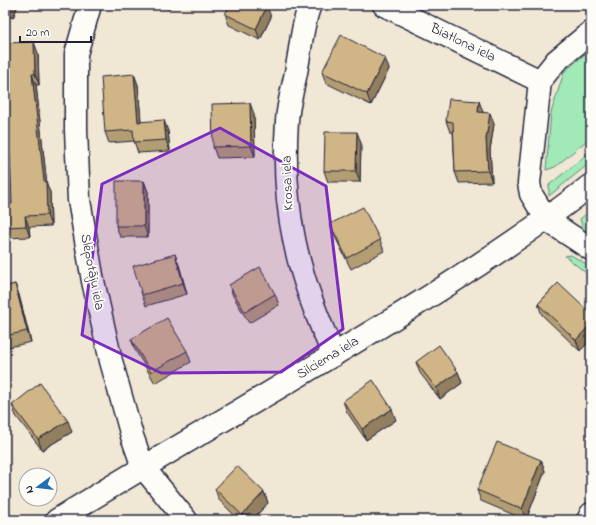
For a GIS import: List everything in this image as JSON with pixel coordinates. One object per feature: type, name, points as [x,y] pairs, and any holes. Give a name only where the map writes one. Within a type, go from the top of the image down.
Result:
[{"type":"street","name":"Slēpotāju iela","points":[[90,5],[76,54],[76,130],[80,200],[93,281],[111,361],[132,436],[143,467],[186,520]]},
{"type":"street","name":"Krosa iela","points":[[310,5],[287,119],[286,167],[289,215],[303,277],[315,314],[334,355]]},
{"type":"street","name":"Biatlona iela","points":[[384,5],[540,81]]},
{"type":"street","points":[[591,32],[556,61],[540,81],[529,183],[531,194],[547,220],[591,249]]},
{"type":"street","name":"Silciema iela","points":[[57,520],[143,467],[334,355],[409,309],[547,220],[591,185]]},
{"type":"street","points":[[588,520],[591,514]]},
{"type":"highlighted area","points":[[220,128],[326,186],[343,329],[281,372],[161,373],[82,335],[102,184]]},
{"type":"green space","points":[[591,49],[591,137],[555,167],[546,170],[551,113],[564,72]]},
{"type":"green space","points":[[591,151],[591,162],[549,196],[549,185]]},
{"type":"green space","points":[[591,210],[591,236],[583,229],[580,219]]},
{"type":"green space","points":[[571,255],[591,267],[591,277],[565,256]]},
{"type":"building","points":[[230,5],[267,6],[256,29],[225,14]]},
{"type":"building","points":[[341,35],[385,58],[367,94],[322,72]]},
{"type":"building","points":[[34,42],[35,74],[32,74],[44,181],[46,181],[47,215],[25,216],[26,226],[5,227],[5,204],[12,204],[10,155],[5,156],[5,43]]},
{"type":"building","points":[[134,74],[138,122],[164,120],[166,140],[134,142],[133,130],[105,132],[101,77]]},
{"type":"building","points":[[449,99],[479,101],[478,112],[490,113],[486,139],[488,171],[455,172],[453,122],[446,121]]},
{"type":"building","points":[[250,103],[251,146],[213,147],[212,104]]},
{"type":"building","points":[[325,132],[357,132],[356,171],[324,171]]},
{"type":"building","points":[[116,181],[144,181],[144,226],[116,226]]},
{"type":"building","points":[[363,207],[380,240],[347,258],[330,224]]},
{"type":"building","points":[[175,254],[183,283],[142,295],[133,266]]},
{"type":"building","points":[[260,267],[275,294],[245,312],[229,285]]},
{"type":"building","points":[[558,283],[591,314],[591,324],[576,340],[538,304]]},
{"type":"building","points":[[15,284],[27,331],[5,336],[5,287]]},
{"type":"building","points":[[167,318],[187,351],[151,372],[131,339]]},
{"type":"building","points":[[439,345],[458,372],[436,388],[416,362]]},
{"type":"building","points":[[373,380],[392,409],[362,429],[343,401]]},
{"type":"building","points":[[40,383],[68,421],[38,439],[12,405]]},
{"type":"building","points":[[497,442],[541,460],[522,509],[477,490]]},
{"type":"building","points":[[237,466],[264,492],[242,515],[215,489]]}]
